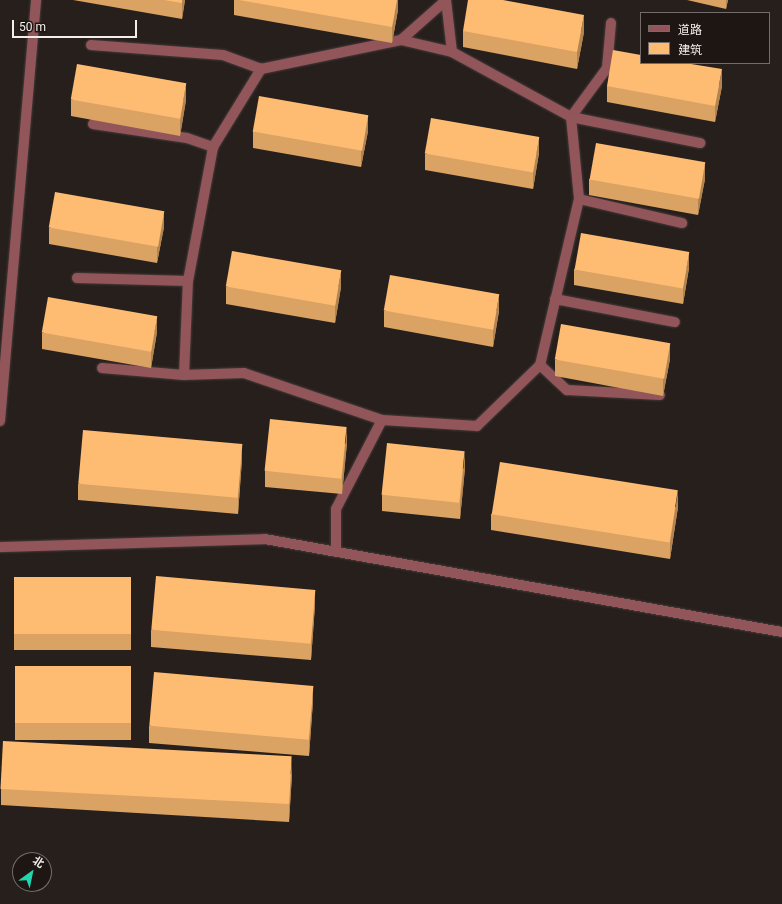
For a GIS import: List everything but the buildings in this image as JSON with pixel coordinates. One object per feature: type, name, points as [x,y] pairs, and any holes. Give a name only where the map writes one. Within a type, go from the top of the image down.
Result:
[{"type":"street","points":[[0,421],[36,0]]},
{"type":"street","points":[[401,40],[446,0]]},
{"type":"street","points":[[446,0],[452,52]]},
{"type":"street","points":[[102,368],[184,375],[244,373],[382,420],[477,426],[540,366],[579,199],[571,117],[607,68],[611,23]]},
{"type":"street","points":[[91,45],[223,55],[261,69],[401,40],[452,52],[571,117],[700,143]]},
{"type":"street","points":[[184,375],[188,281],[213,146],[261,69]]},
{"type":"street","points":[[93,124],[188,138],[213,146]]},
{"type":"street","points":[[579,199],[682,223]]},
{"type":"street","points":[[77,278],[188,281]]},
{"type":"street","points":[[555,299],[675,322]]},
{"type":"street","points":[[540,366],[567,390],[660,396]]},
{"type":"street","points":[[336,552],[336,509],[382,420]]},
{"type":"street","points":[[0,547],[265,539],[782,632]]}]
